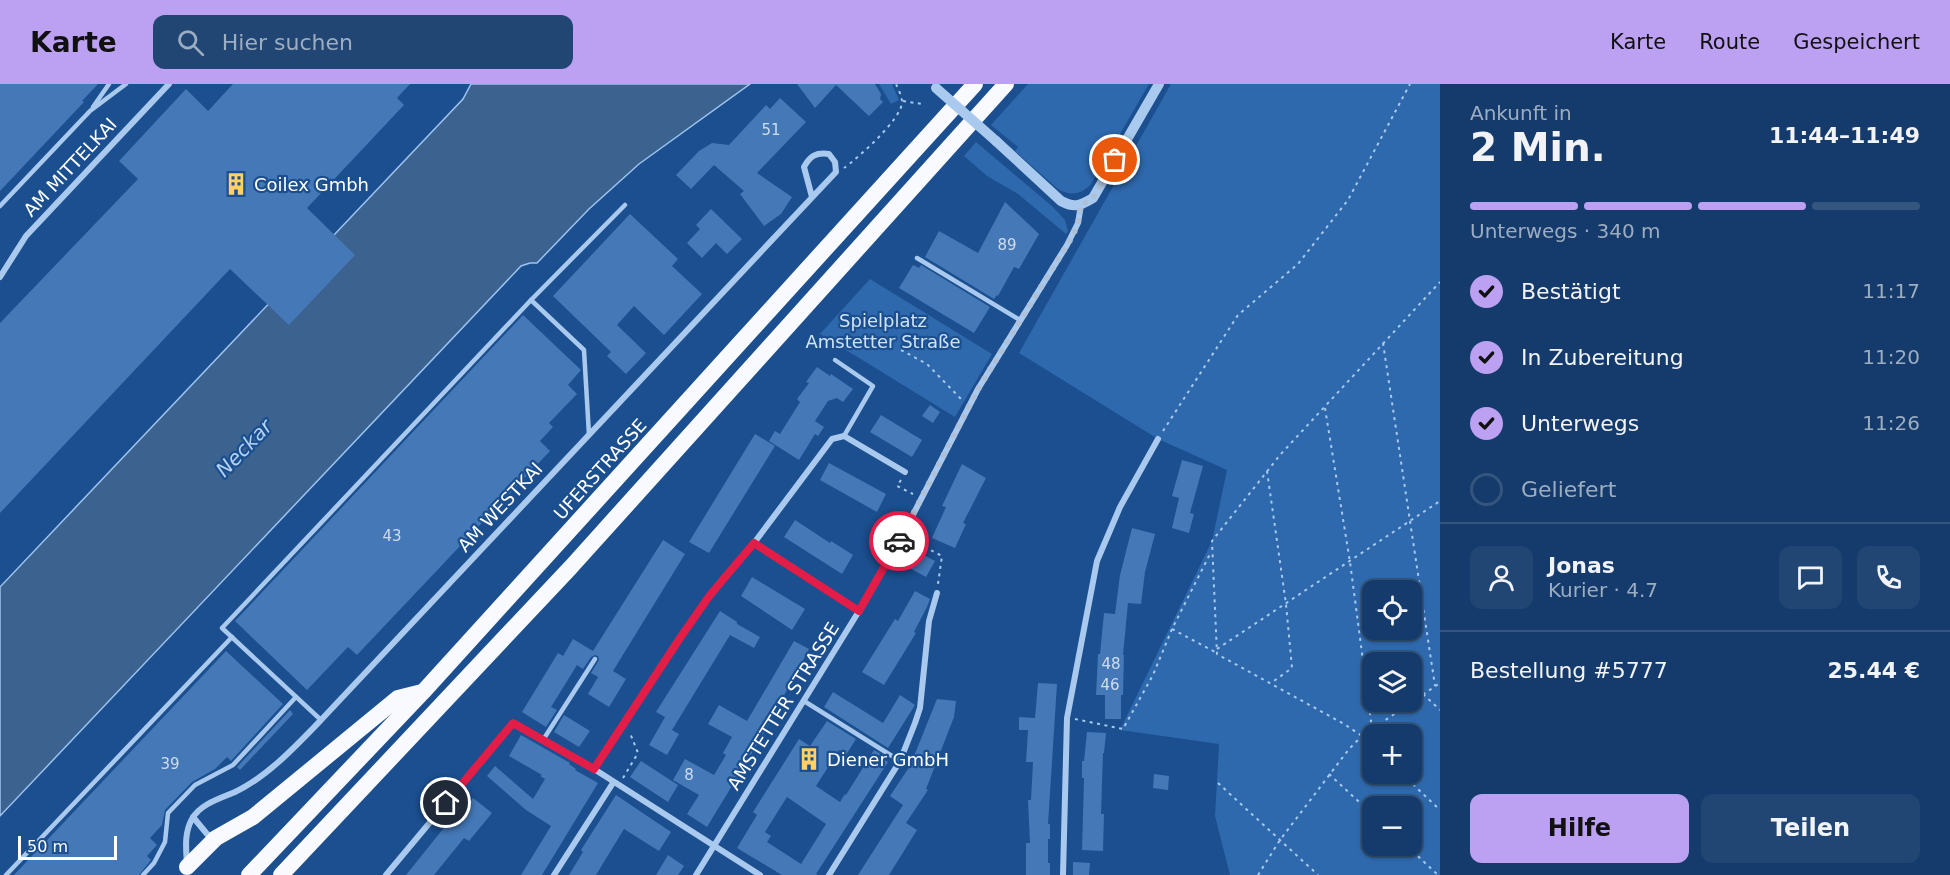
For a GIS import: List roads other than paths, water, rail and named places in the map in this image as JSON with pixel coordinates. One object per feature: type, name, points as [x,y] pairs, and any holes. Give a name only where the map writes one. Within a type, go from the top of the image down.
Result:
[{"type":"highway","name":"UFERSTRASSE","points":[[249,875],[423,692],[975,84]]},
{"type":"highway","points":[[281,875],[571,567],[1006,84]]},
{"type":"highway","points":[[187,867],[216,838],[253,817],[398,698],[423,692]]},
{"type":"street","name":"AM MITTELKAI","points":[[0,277],[26,236],[169,84]]},
{"type":"street","points":[[934,86],[1061,201],[1071,206],[1081,205],[1093,198],[1159,84]]},
{"type":"street","name":"AM WESTKAI","points":[[193,817],[205,806],[258,778],[300,742],[836,172],[835,162],[829,154],[819,153],[809,158],[804,167],[812,197]]},
{"type":"street","name":"AMSTETTER STRASSE","points":[[696,875],[859,611],[902,536],[969,405],[1072,237],[1078,223],[1081,205]]},
{"type":"street","points":[[594,769],[710,595],[754,543],[832,439],[844,436],[905,472]]},
{"type":"street","points":[[1063,875],[1067,718],[1097,561],[1120,507],[1158,439]]},
{"type":"street","points":[[754,543],[859,611]]},
{"type":"street","points":[[829,875],[900,761],[920,708],[929,621],[937,593]]},
{"type":"street","points":[[386,875],[513,723],[594,769],[760,875]]},
{"type":"street","points":[[554,875],[616,784]]},
{"type":"street","points":[[187,867],[185,846],[187,831],[193,817],[207,834],[216,838]]},
{"type":"lane","points":[[0,206],[90,111],[110,84]]},
{"type":"lane","points":[[90,111],[126,84]]},
{"type":"lane","points":[[321,720],[222,628],[531,300],[625,205]]},
{"type":"lane","points":[[917,258],[1020,320]]},
{"type":"lane","points":[[531,300],[584,350],[589,435]]},
{"type":"lane","points":[[835,360],[873,386],[844,436]]},
{"type":"lane","points":[[6,875],[232,637]]},
{"type":"lane","points":[[543,740],[595,659]]},
{"type":"lane","points":[[143,875],[154,863],[165,842],[168,813],[195,785],[232,765],[296,697]]},
{"type":"lane","points":[[804,701],[900,761]]},
{"type":"water","name":"Neckar","points":[[471,84],[750,84],[639,164],[589,209],[537,263],[521,266],[0,816],[0,587],[463,99]]},
{"type":"place","name":"Coilex Gmbh","points":[[236,184]]},
{"type":"place","name":"Diener GmbH","points":[[809,759]]},
{"type":"park label","name":"Spielplatz Amstetter Straße","points":[[883,330]]}]
